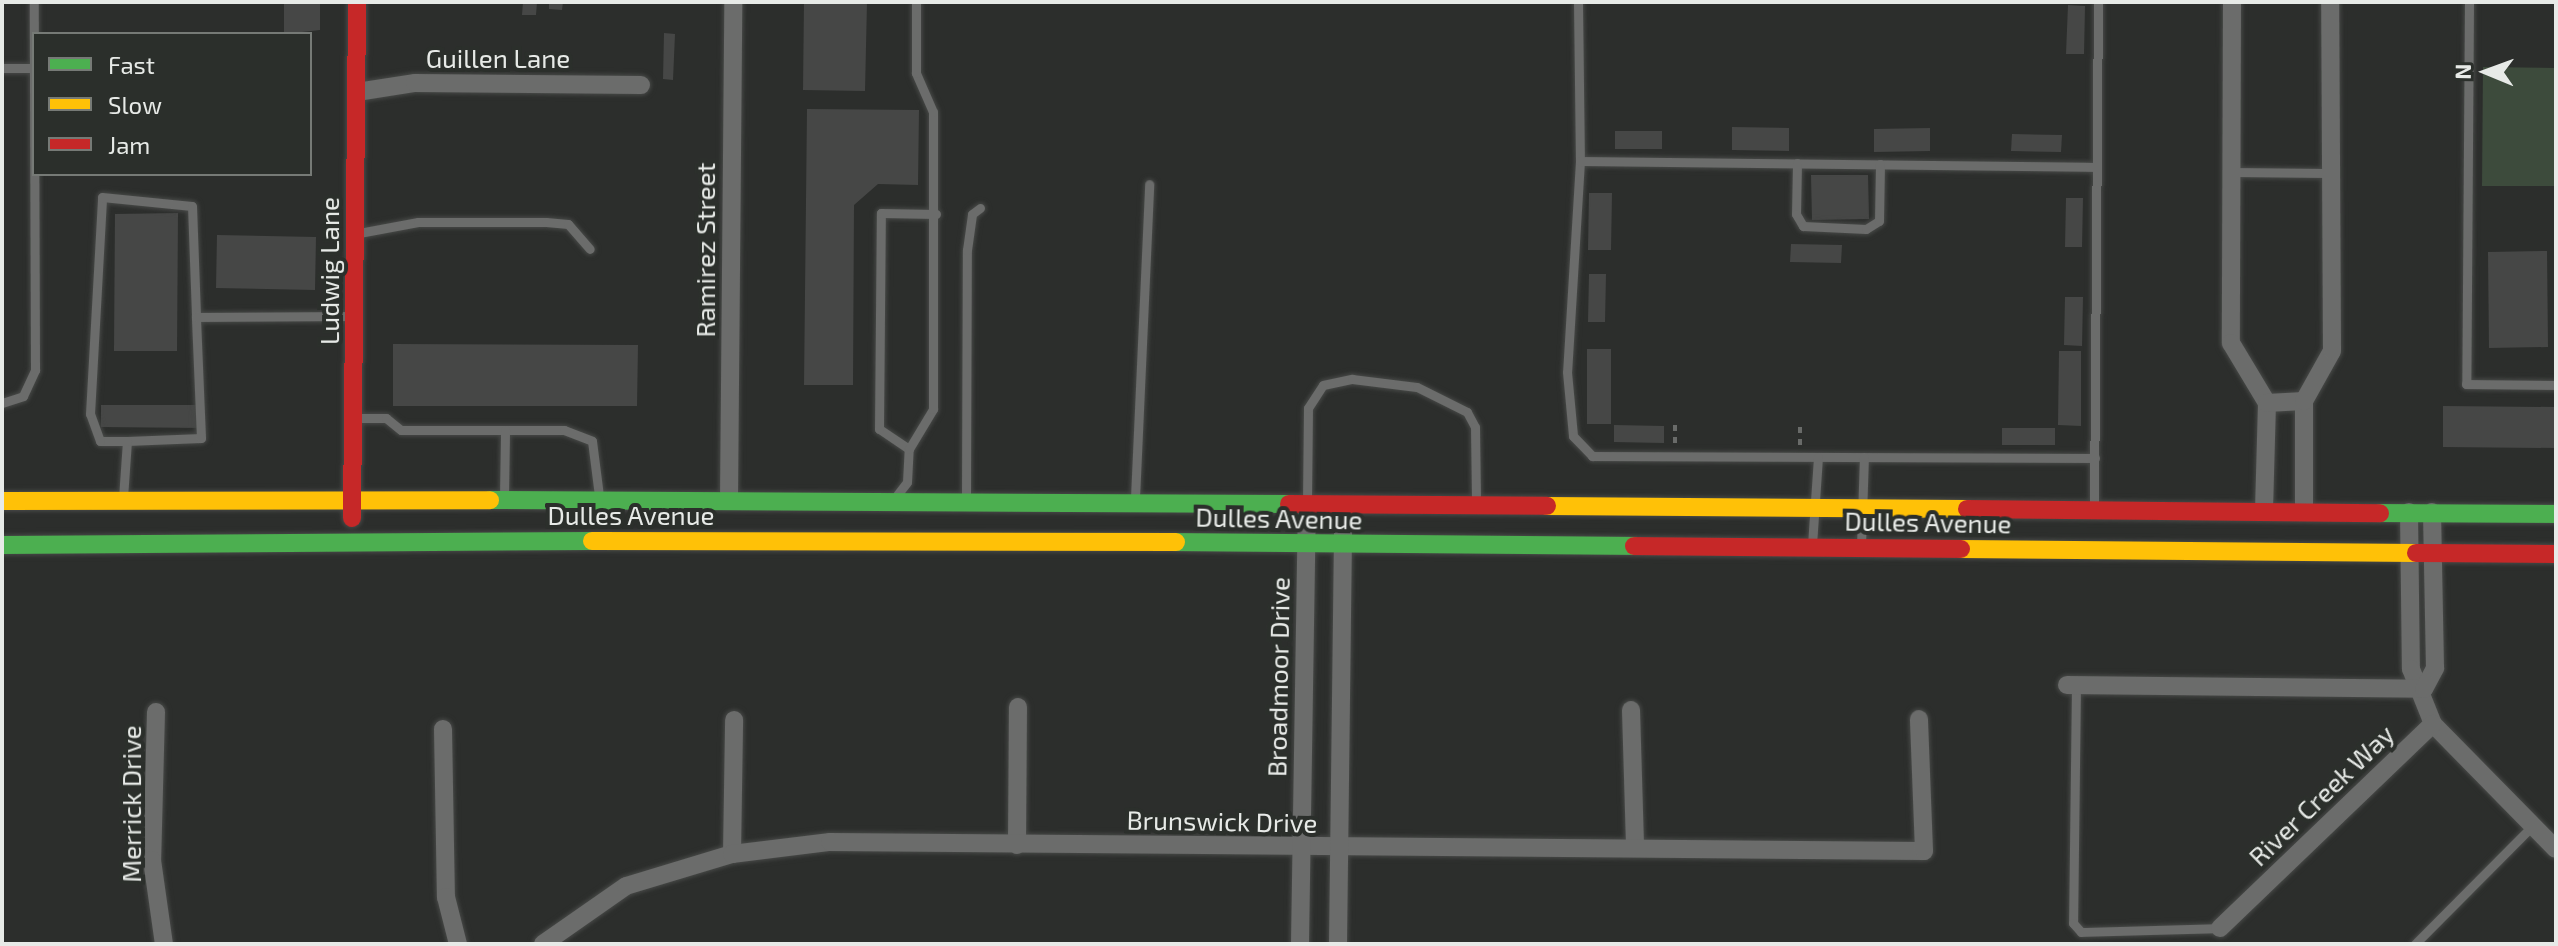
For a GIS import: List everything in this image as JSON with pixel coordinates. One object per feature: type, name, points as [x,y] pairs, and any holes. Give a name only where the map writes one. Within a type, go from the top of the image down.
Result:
[{"type":"main road","name":"Ludwig Lane","points":[[352,540],[357,2]]},
{"type":"main road","name":"Dulles Avenue","points":[[2,501],[1134,501],[1343,508],[2304,508],[2556,514]]},
{"type":"main road","points":[[891,539],[892,501]]},
{"type":"main road","name":"Dulles Avenue","points":[[2,545],[352,540],[891,539],[1812,545],[2410,558],[2556,554]]},
{"type":"street","name":"Ramirez Street","points":[[729,499],[733,2]]},
{"type":"street","points":[[2232,2],[2231,343],[2267,403],[2264,508]]},
{"type":"street","points":[[2304,508],[2304,401],[2332,351],[2327,173],[2330,2]]},
{"type":"street","name":"Guillen Lane","points":[[357,92],[415,83],[641,85]]},
{"type":"street","points":[[2267,403],[2304,401]]},
{"type":"street","name":"Broadmoor Drive","points":[[1300,944],[1307,506]]},
{"type":"street","points":[[1338,944],[1343,508]]},
{"type":"street","name":"River Creek Way","points":[[2220,928],[2433,724],[2424,689],[2411,669],[2409,512]]},
{"type":"street","points":[[2072,685],[2424,689],[2435,668],[2432,512]]},
{"type":"street","points":[[1017,845],[1018,707]]},
{"type":"street","points":[[1631,710],[1635,845]]},
{"type":"street","name":"Merrick Drive","points":[[156,712],[152,860],[164,944]]},
{"type":"street","name":"Brunswick Drive","points":[[543,944],[626,886],[732,854],[830,842],[1301,848],[1635,845],[1924,851],[1919,719]]},
{"type":"street","points":[[732,854],[734,720]]},
{"type":"street","points":[[2433,724],[2556,849]]},
{"type":"street","points":[[443,729],[446,897],[458,944]]},
{"type":"lane","points":[[33,32],[34,2]]},
{"type":"lane","points":[[892,501],[907,482],[909,449],[933,409],[936,214],[933,112],[916,73],[916,2]]},
{"type":"lane","points":[[1578,2],[1580,161],[1567,372],[1573,436],[1592,456],[2095,458]]},
{"type":"lane","points":[[2094,507],[2098,2]]},
{"type":"lane","points":[[2469,2],[2466,384],[2556,385]]},
{"type":"lane","points":[[2,68],[32,68]]},
{"type":"lane","points":[[1580,161],[2097,167]]},
{"type":"lane","points":[[1797,163],[1796,214],[1803,226],[1866,229],[1879,221],[1880,164]]},
{"type":"lane","points":[[2232,172],[2327,173]]},
{"type":"lane","points":[[2,403],[23,396],[35,370],[33,176]]},
{"type":"lane","points":[[1134,501],[1149,184]]},
{"type":"lane","points":[[102,197],[192,206],[196,317],[205,430],[196,440],[100,441],[90,414],[102,197]]},
{"type":"lane","points":[[966,501],[967,250],[972,214],[980,208]]},
{"type":"lane","points":[[909,449],[879,429],[881,213],[936,214]]},
{"type":"lane","points":[[356,233],[418,222],[546,222],[568,224],[590,249]]},
{"type":"lane","points":[[196,317],[355,316]]},
{"type":"lane","points":[[1307,506],[1308,408],[1323,385],[1352,379],[1417,387],[1467,412],[1475,427],[1476,508]]},
{"type":"lane","points":[[354,418],[386,418],[401,430],[564,430],[592,441],[599,500]]},
{"type":"lane","points":[[504,500],[505,430]]},
{"type":"lane","points":[[123,500],[127,441]]},
{"type":"lane","points":[[1812,545],[1818,457]]},
{"type":"lane","points":[[1861,546],[1864,457]]},
{"type":"lane","points":[[2072,685],[2073,923],[2081,932],[2220,928]]},
{"type":"lane","points":[[2415,944],[2533,825]]},
{"type":"green space","points":[[2483,67],[2556,68],[2556,186],[2482,186]]},
{"type":"building","points":[[284,2],[320,2],[320,30],[284,32]]},
{"type":"building","points":[[523,2],[537,2],[536,15],[522,15]]},
{"type":"building","points":[[549,2],[563,2],[562,10],[549,9]]},
{"type":"building","points":[[804,2],[867,2],[865,91],[803,90]]},
{"type":"building","points":[[2068,5],[2085,6],[2084,54],[2066,54]]},
{"type":"building","points":[[664,33],[675,34],[673,80],[663,79]]},
{"type":"building","points":[[807,109],[919,110],[918,185],[878,184],[854,205],[853,385],[804,385]]},
{"type":"building","points":[[1732,127],[1789,128],[1789,151],[1732,150]]},
{"type":"building","points":[[1930,128],[1930,151],[1874,152],[1874,129]]},
{"type":"building","points":[[1615,131],[1662,131],[1662,149],[1615,149]]},
{"type":"building","points":[[2012,134],[2062,135],[2061,152],[2011,151]]},
{"type":"building","points":[[1811,175],[1868,175],[1869,219],[1812,220]]},
{"type":"building","points":[[1589,193],[1612,193],[1611,250],[1588,250]]},
{"type":"building","points":[[2066,198],[2083,198],[2082,247],[2065,247]]},
{"type":"building","points":[[178,213],[177,351],[114,351],[115,214]]},
{"type":"building","points":[[217,235],[316,237],[315,290],[216,288]]},
{"type":"building","points":[[1791,244],[1842,245],[1841,263],[1790,262]]},
{"type":"building","points":[[2547,251],[2548,347],[2489,348],[2488,252]]},
{"type":"building","points":[[1589,274],[1606,274],[1605,322],[1588,322]]},
{"type":"building","points":[[2065,297],[2083,297],[2082,346],[2064,345]]},
{"type":"building","points":[[393,344],[638,345],[637,406],[393,406]]},
{"type":"building","points":[[1587,349],[1611,349],[1611,424],[1587,424]]},
{"type":"building","points":[[2059,351],[2081,351],[2081,426],[2058,425]]},
{"type":"building","points":[[101,405],[201,405],[201,428],[101,427]]},
{"type":"building","points":[[2443,406],[2556,407],[2556,448],[2443,447]]},
{"type":"building","points":[[1614,425],[1664,426],[1664,443],[1614,442]]},
{"type":"building","points":[[2002,428],[2055,428],[2055,445],[2002,445]]},
{"type":"traffic: fast","points":[[490,500],[1289,504]]},
{"type":"traffic: fast","points":[[2380,513],[2556,514]]},
{"type":"traffic: fast","points":[[2,545],[592,541]]},
{"type":"traffic: fast","points":[[1176,542],[1634,546]]},
{"type":"traffic: slow","points":[[2,501],[490,500]]},
{"type":"traffic: slow","points":[[1547,506],[1967,509]]},
{"type":"traffic: slow","points":[[592,541],[1176,542]]},
{"type":"traffic: slow","points":[[1961,549],[2416,553]]},
{"type":"traffic: jam","points":[[352,518],[357,2]]},
{"type":"traffic: jam","points":[[1289,504],[1547,506]]},
{"type":"traffic: jam","points":[[1967,509],[2380,513]]},
{"type":"traffic: jam","points":[[1634,546],[1961,549]]},
{"type":"traffic: jam","points":[[2416,553],[2556,554]]}]
